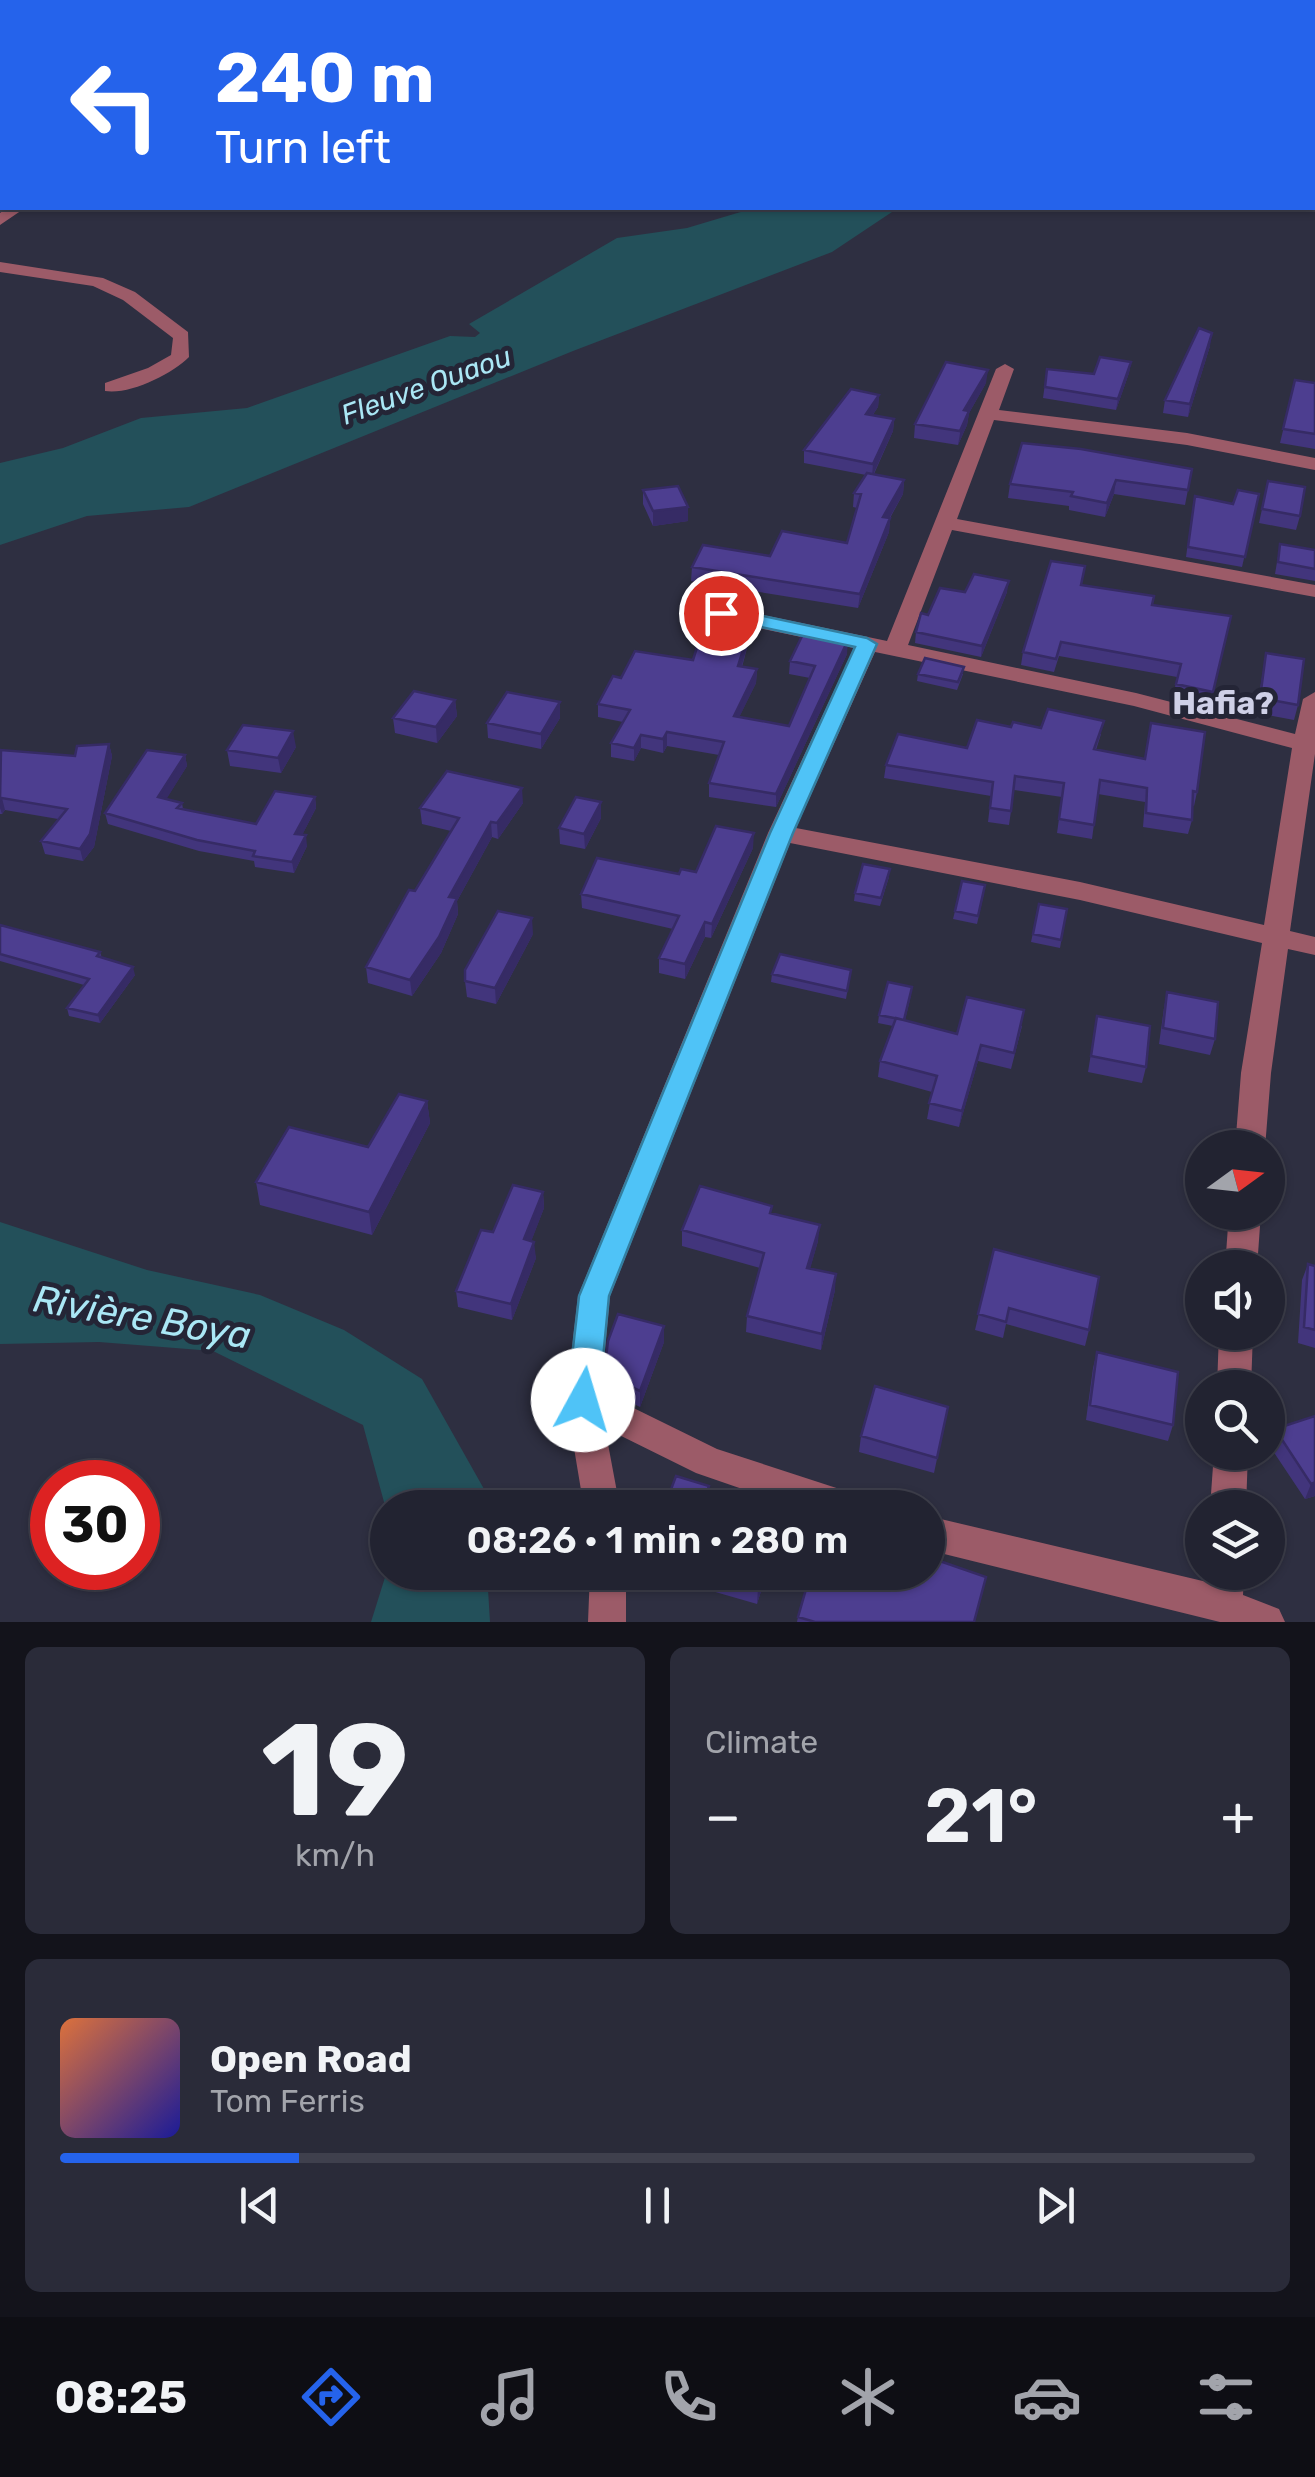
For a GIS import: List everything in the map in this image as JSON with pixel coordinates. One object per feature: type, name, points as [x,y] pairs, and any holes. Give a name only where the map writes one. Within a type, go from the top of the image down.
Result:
[{"type":"street","points":[[0,267],[97,282],[130,296],[182,336],[180,357],[154,372],[112,387]]},
{"type":"street","points":[[599,1490],[583,1400],[594,1296],[781,833],[946,524],[1005,369]]},
{"type":"street","points":[[989,414],[1186,439],[1315,464]]},
{"type":"street","points":[[946,524],[1315,591]]},
{"type":"street","points":[[721,613],[1136,700],[1310,746]]},
{"type":"street","points":[[1251,1130],[1256,1072],[1315,700]]},
{"type":"street","points":[[781,833],[1080,891],[1315,946]]},
{"type":"street","points":[[583,1400],[708,1462],[793,1490]]},
{"type":"street","points":[[945,1538],[984,1551],[1185,1582]]},
{"type":"street","points":[[607,1622],[608,1590]]},
{"type":"street","points":[[1227,1590],[1266,1622]]},
{"type":"water","name":"Fleuve Ouaou","points":[[747,210],[895,210],[832,252],[573,351],[189,507],[87,516],[0,545],[0,463],[63,448],[141,418],[247,408],[450,336],[475,337],[480,333],[469,324],[617,238],[687,228]]},
{"type":"water","name":"Rivière Boya","points":[[0,1222],[147,1270],[260,1295],[344,1330],[422,1379],[484,1490],[381,1490],[363,1425],[213,1351],[99,1342],[0,1344]]},
{"type":"water","points":[[381,1590],[488,1590],[490,1622],[371,1622]]},
{"type":"building","points":[[1199,328],[1212,333],[1190,404],[1165,400]]},
{"type":"building","points":[[1100,357],[1131,362],[1118,399],[1045,387],[1047,369],[1094,374]]},
{"type":"building","points":[[946,362],[988,370],[964,410],[969,411],[960,431],[915,424]]},
{"type":"building","points":[[1295,380],[1315,383],[1315,434],[1283,429]]},
{"type":"building","points":[[851,389],[879,395],[866,414],[894,419],[873,464],[804,450]]},
{"type":"building","points":[[1022,443],[1192,469],[1188,490],[1116,480],[1107,503],[1071,496],[1073,492],[1010,484]]},
{"type":"building","points":[[867,473],[904,480],[883,517],[890,518],[860,594],[692,567],[703,545],[770,556],[782,531],[847,543],[861,494],[854,493]]},
{"type":"building","points":[[1268,481],[1305,487],[1300,516],[1262,509]]},
{"type":"building","points":[[678,486],[688,507],[653,511],[643,490]]},
{"type":"building","points":[[1238,490],[1259,494],[1245,557],[1188,547],[1195,496],[1233,504]]},
{"type":"building","points":[[1280,544],[1315,550],[1315,569],[1278,562]]},
{"type":"building","points":[[1051,561],[1085,566],[1081,585],[1154,596],[1152,605],[1231,616],[1213,692],[1176,684],[1181,664],[1061,642],[1056,659],[1023,652]]},
{"type":"building","points":[[974,574],[1009,581],[982,646],[916,632],[921,613],[928,615],[940,588],[965,592]]},
{"type":"building","points":[[706,619],[751,624],[738,666],[757,669],[734,716],[789,726],[815,666],[790,661],[804,632],[848,640],[776,794],[709,783],[724,742],[667,732],[663,739],[641,735],[634,748],[611,743],[630,710],[598,704],[613,676],[621,678],[635,651],[693,660]]},
{"type":"building","points":[[1266,653],[1304,659],[1298,705],[1260,698]]},
{"type":"building","points":[[925,658],[964,667],[958,682],[918,674]]},
{"type":"building","points":[[414,691],[455,700],[436,727],[393,718]]},
{"type":"building","points":[[507,692],[560,702],[541,734],[487,723]]},
{"type":"building","points":[[1048,709],[1104,721],[1094,749],[1145,759],[1151,723],[1205,732],[1197,792],[1193,791],[1192,820],[1146,813],[1147,788],[1100,780],[1094,825],[1059,819],[1064,783],[1015,776],[1011,811],[990,808],[993,782],[886,765],[898,734],[967,748],[977,720],[1041,728]]},
{"type":"building","points":[[243,725],[293,731],[278,758],[227,750]]},
{"type":"building","points":[[109,744],[90,834],[80,849],[41,841],[67,809],[0,800],[1,750],[75,756],[77,746]]},
{"type":"building","points":[[147,750],[185,755],[158,797],[182,803],[177,808],[256,824],[275,791],[315,797],[295,834],[306,835],[292,862],[253,856],[255,851],[197,840],[105,813]]},
{"type":"building","points":[[447,771],[522,788],[497,823],[491,822],[449,897],[457,898],[439,937],[410,980],[366,967],[409,890],[415,891],[459,818],[420,808]]},
{"type":"building","points":[[576,797],[601,802],[584,834],[559,828]]},
{"type":"building","points":[[716,826],[754,833],[712,924],[705,922],[685,964],[659,958],[679,916],[581,894],[597,858],[679,874],[681,869],[696,872]]},
{"type":"building","points":[[863,864],[890,869],[881,898],[855,893]]},
{"type":"building","points":[[962,881],[985,885],[978,916],[955,911]]},
{"type":"building","points":[[1039,904],[1067,909],[1061,940],[1033,934]]},
{"type":"building","points":[[498,911],[532,918],[495,988],[465,981],[465,970]]},
{"type":"building","points":[[0,925],[100,952],[97,956],[133,967],[98,1015],[67,1008],[89,979],[0,954]]},
{"type":"building","points":[[780,954],[851,970],[847,991],[772,974]]},
{"type":"building","points":[[888,982],[912,987],[904,1020],[879,1015]]},
{"type":"building","points":[[1167,992],[1218,1002],[1215,1039],[1163,1028]]},
{"type":"building","points":[[967,997],[1024,1010],[1014,1053],[981,1045],[962,1111],[929,1103],[937,1076],[880,1061],[896,1018],[957,1034]]},
{"type":"building","points":[[1097,1016],[1150,1026],[1146,1067],[1091,1056]]},
{"type":"building","points":[[399,1094],[427,1101],[369,1212],[256,1182],[289,1127],[368,1147]]},
{"type":"building","points":[[513,1185],[543,1192],[524,1239],[534,1242],[511,1304],[456,1291],[481,1230],[493,1232]]},
{"type":"building","points":[[700,1186],[772,1206],[770,1213],[820,1225],[807,1268],[836,1274],[822,1334],[747,1316],[764,1253],[682,1230]]},
{"type":"building","points":[[994,1249],[1099,1277],[1089,1330],[1009,1308],[1006,1322],[978,1314]]},
{"type":"building","points":[[1308,1264],[1315,1266],[1315,1330],[1304,1327]]},
{"type":"building","points":[[618,1314],[664,1326],[640,1391],[604,1374],[608,1341]]},
{"type":"building","points":[[1097,1352],[1178,1372],[1173,1425],[1090,1405]]},
{"type":"building","points":[[875,1386],[948,1407],[937,1458],[861,1436]]},
{"type":"building","points":[[1315,1416],[1315,1482],[1311,1484],[1285,1444],[1285,1426]]},
{"type":"building","points":[[676,1476],[709,1486],[708,1490],[671,1490]]},
{"type":"building","points":[[945,1563],[986,1577],[974,1622],[815,1622],[798,1617],[806,1590],[945,1590]]},
{"type":"district","name":"Hafia?","points":[[1223,703]]},
{"type":"route","points":[[583,1400],[594,1296],[781,833],[867,644],[721,613]]}]
